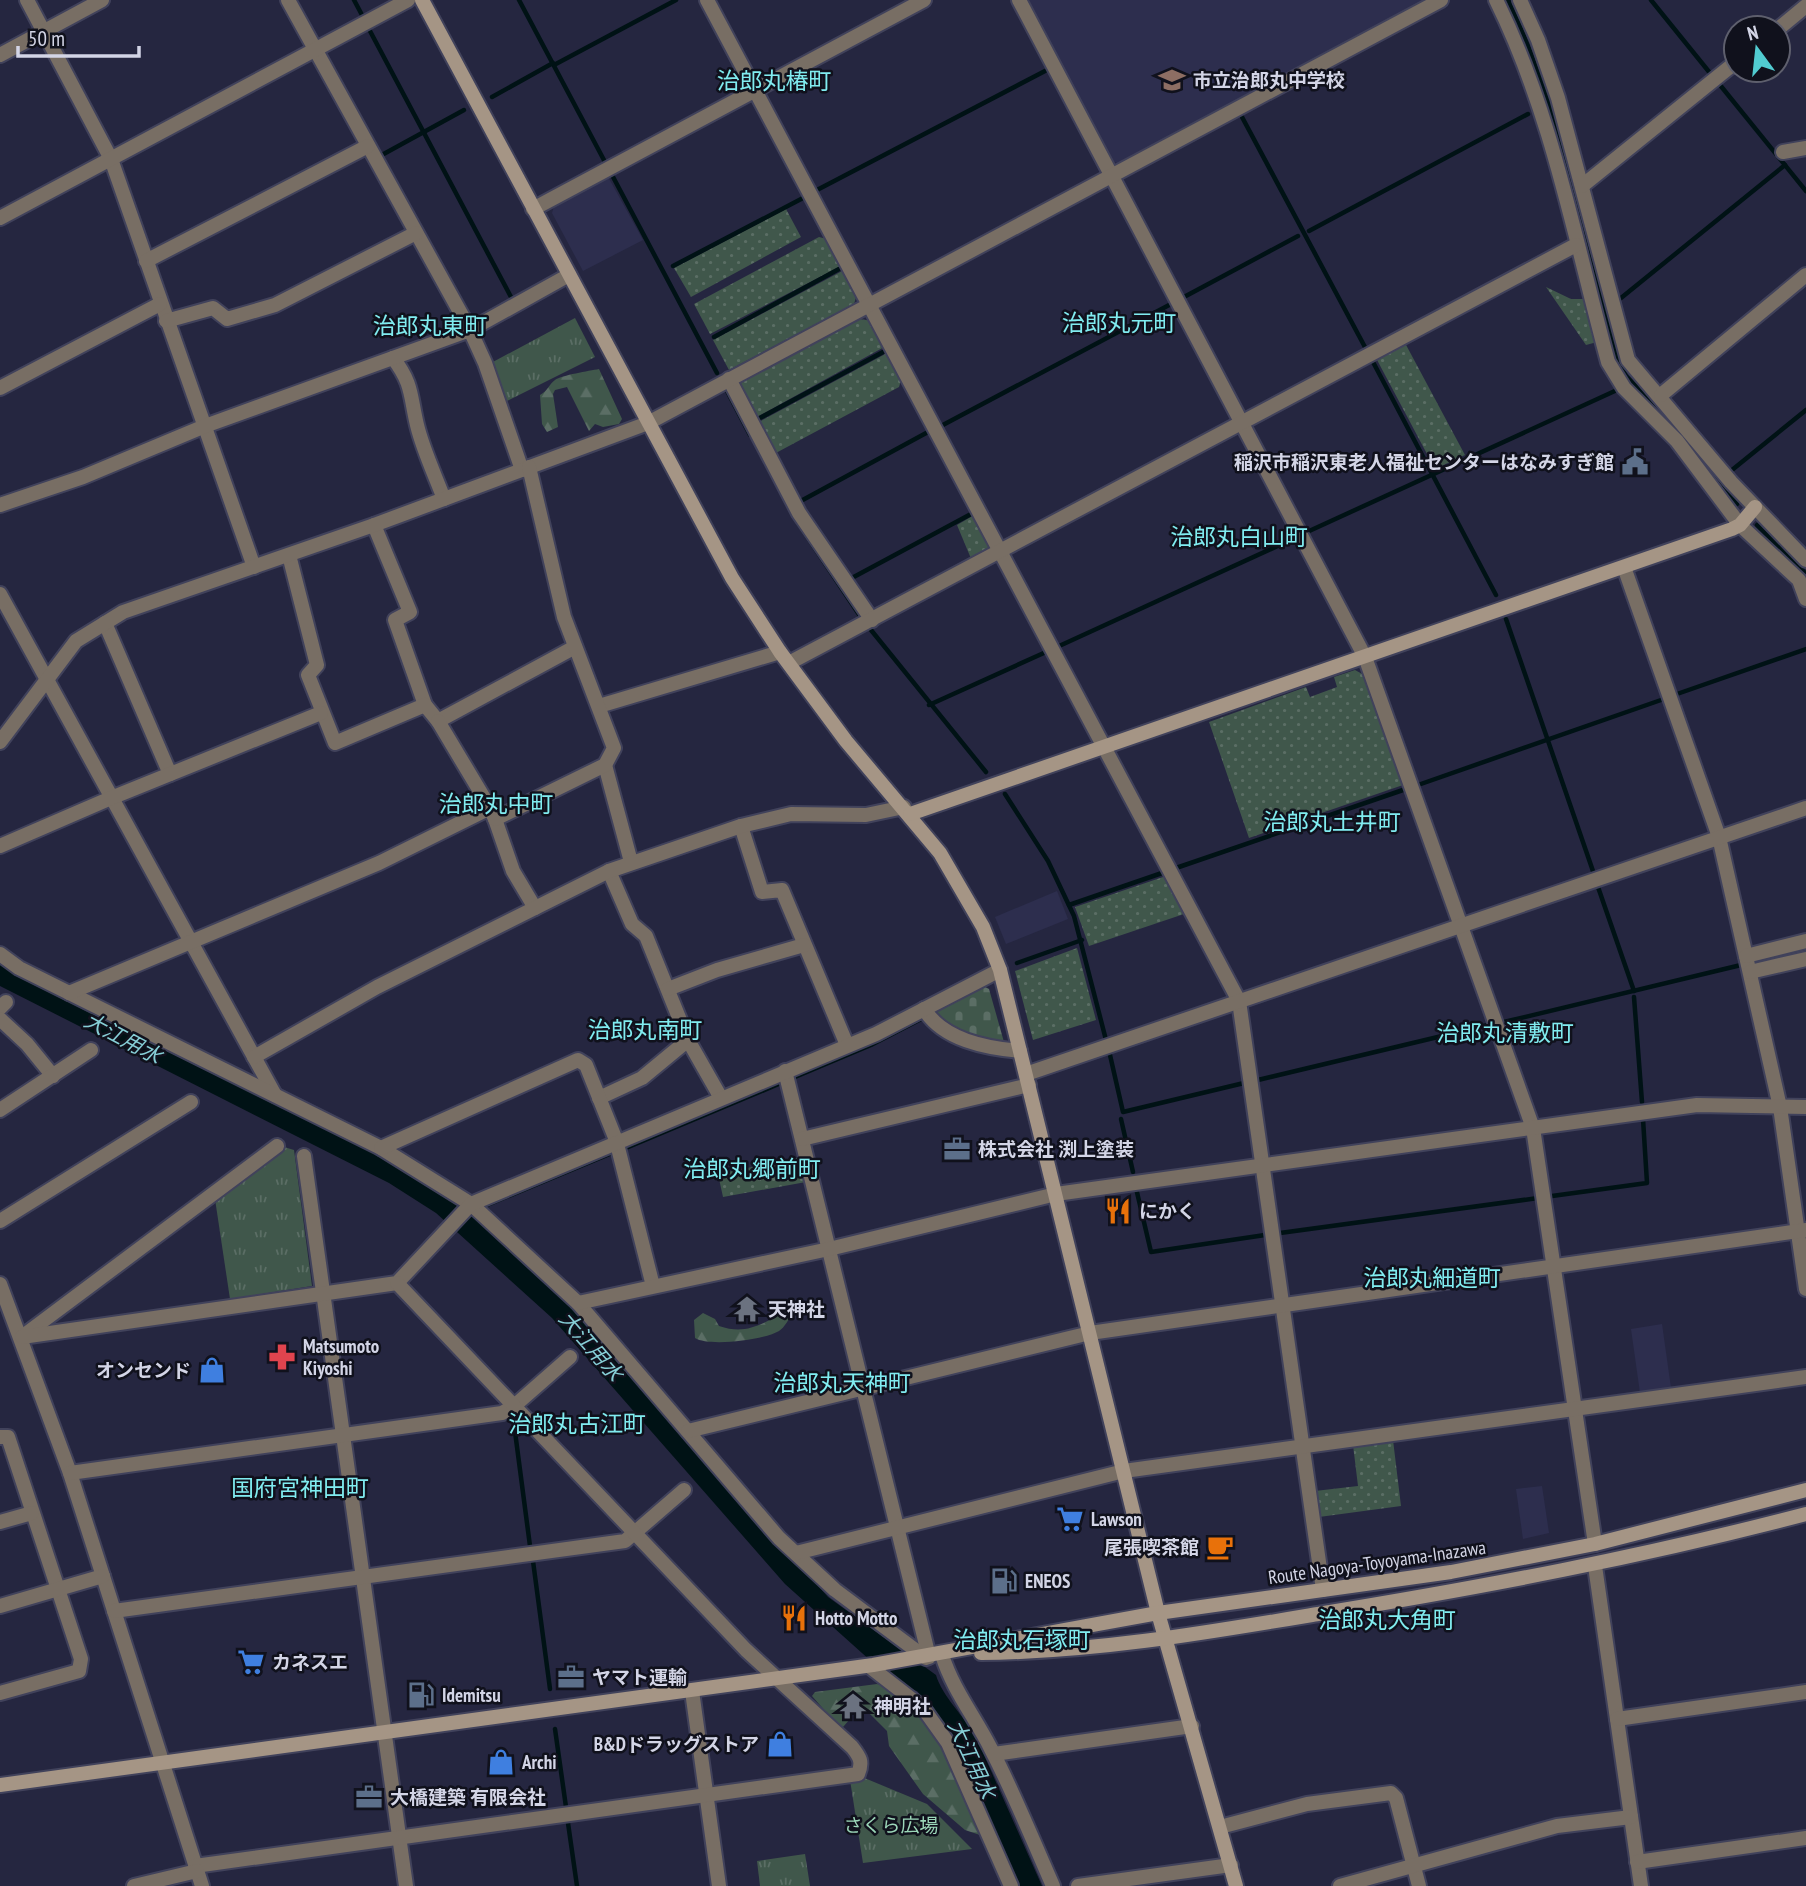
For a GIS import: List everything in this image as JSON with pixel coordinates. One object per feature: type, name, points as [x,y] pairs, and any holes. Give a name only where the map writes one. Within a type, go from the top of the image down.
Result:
[{"type":"street","points":[[27,0],[111,159],[254,567]]},
{"type":"street","points":[[0,55],[102,0]]},
{"type":"street","points":[[69,993],[605,765],[614,748],[564,617],[526,468],[485,363],[288,0]]},
{"type":"street","points":[[0,218],[408,0]]},
{"type":"street","points":[[422,0],[732,578],[846,741],[907,810],[964,890],[1000,970],[1158,1613],[1168,1639],[1236,1886]]},
{"type":"street","points":[[708,0],[1239,1001],[1323,1590]]},
{"type":"street","points":[[533,209],[924,0]]},
{"type":"street","points":[[1019,0],[1365,657],[1533,1128],[1595,1544]]},
{"type":"street","points":[[0,742],[45,678],[76,641],[123,612],[188,587],[374,525],[648,423],[1441,0]]},
{"type":"street","points":[[1496,0],[1517,44],[1538,100],[1608,362],[1624,388],[1676,441],[1740,525],[1799,580],[1806,599]]},
{"type":"street","points":[[1520,0],[1538,40],[1558,98],[1628,360],[1755,507],[1803,550]]},
{"type":"street","points":[[1792,18],[1806,6]]},
{"type":"street","points":[[1582,186],[1722,73]]},
{"type":"street","points":[[146,261],[368,146]]},
{"type":"street","points":[[1783,152],[1806,148]]},
{"type":"street","points":[[166,321],[213,308],[227,319],[275,305],[416,233]]},
{"type":"street","points":[[598,706],[785,657],[872,620],[1576,245]]},
{"type":"street","points":[[0,505],[83,477],[205,426],[470,331],[569,275]]},
{"type":"street","points":[[1661,395],[1806,275]]},
{"type":"street","points":[[0,388],[160,304]]},
{"type":"street","points":[[393,358],[407,377],[415,402],[417,425],[444,499]]},
{"type":"street","points":[[729,379],[799,513],[872,620]]},
{"type":"street","points":[[254,1057],[377,987],[631,862],[741,826],[791,814],[866,815],[907,810],[1104,747],[1624,567],[1740,525],[1755,507]]},
{"type":"street","points":[[374,525],[410,612],[395,620],[425,705],[438,721],[492,814],[513,871],[535,908]]},
{"type":"street","points":[[289,555],[317,665],[308,675],[335,743],[425,705]]},
{"type":"street","points":[[1624,567],[1719,837],[1780,1107],[1802,1231],[1806,1289]]},
{"type":"street","points":[[0,594],[275,1095]]},
{"type":"street","points":[[105,623],[170,774]]},
{"type":"street","points":[[438,721],[575,647]]},
{"type":"street","points":[[0,846],[111,797],[321,713]]},
{"type":"street","points":[[605,765],[631,862]]},
{"type":"street","points":[[802,1139],[1027,1080],[1239,1001],[1806,808]]},
{"type":"street","points":[[741,826],[762,892],[782,890],[848,1045]]},
{"type":"street","points":[[609,871],[632,924],[646,936],[688,1040],[721,1098]]},
{"type":"street","points":[[1746,956],[1806,942]]},
{"type":"street","points":[[668,989],[717,970],[804,946]]},
{"type":"street","points":[[0,954],[69,993],[381,1148],[471,1204],[578,1303],[796,1553],[835,1590],[933,1656]]},
{"type":"street","points":[[1749,972],[1806,959]]},
{"type":"street","points":[[22,1337],[397,1283],[471,1204],[616,1140],[848,1045],[1000,970]]},
{"type":"street","points":[[924,1009],[930,1018],[959,1037],[980,1046],[1020,1051]]},
{"type":"street","points":[[0,1019],[27,1044],[53,1076]]},
{"type":"street","points":[[599,1098],[642,1078],[688,1040]]},
{"type":"street","points":[[0,1110],[91,1050]]},
{"type":"street","points":[[381,1148],[579,1060],[586,1065],[616,1140],[653,1286]]},
{"type":"street","points":[[785,1071],[897,1528],[933,1656],[977,1721],[1053,1886]]},
{"type":"street","points":[[0,1221],[191,1102]]},
{"type":"street","points":[[578,1303],[829,1249],[1056,1194],[1697,1105],[1806,1107]]},
{"type":"street","points":[[22,1337],[277,1146]]},
{"type":"street","points":[[304,1156],[406,1886]]},
{"type":"street","points":[[688,1432],[1090,1333],[1802,1231]]},
{"type":"street","points":[[134,1886],[196,1868],[858,1774],[860,1757],[852,1747],[776,1679],[513,1408],[397,1283]]},
{"type":"street","points":[[0,1284],[22,1337],[70,1473],[202,1886]]},
{"type":"street","points":[[70,1473],[502,1413],[513,1408],[570,1357]]},
{"type":"street","points":[[796,1553],[1124,1471],[1806,1377]]},
{"type":"street","points":[[0,1437],[8,1437],[81,1659],[79,1671],[0,1693]]},
{"type":"street","points":[[114,1611],[625,1541],[636,1535],[684,1490]]},
{"type":"street","name":"Route Nagoya-Toyoyama-Inazawa","points":[[933,1656],[1158,1613],[1451,1572],[1595,1544],[1806,1490]]},
{"type":"street","points":[[0,1522],[33,1513]]},
{"type":"street","name":"Route Nagoya-Toyoyama-Inazawa","points":[[933,1656],[1058,1652],[1168,1639],[1595,1566],[1806,1514]]},
{"type":"street","points":[[1595,1566],[1641,1886]]},
{"type":"street","points":[[0,1606],[103,1576]]},
{"type":"street","points":[[0,1785],[933,1656]]},
{"type":"street","points":[[871,1666],[923,1708],[948,1743],[1011,1886]]},
{"type":"street","points":[[692,1691],[719,1886]]},
{"type":"street","points":[[1617,1718],[1806,1692]]},
{"type":"street","points":[[994,1754],[1192,1726]]},
{"type":"street","points":[[1220,1827],[1307,1804],[1391,1793],[1396,1798],[1419,1886]]},
{"type":"street","points":[[1340,1886],[1557,1826],[1631,1817]]},
{"type":"street","points":[[1637,1862],[1806,1838]]},
{"type":"street","points":[[1079,1886],[1231,1865]]},
{"type":"shaded area","name":"市立治郎丸中学校","points":[[1024,0],[1428,0],[1121,164],[1110,161]]},
{"type":"shaded area","points":[[607,175],[643,240],[583,271],[552,213],[555,203]]},
{"type":"shaded area","points":[[1057,891],[1068,919],[1006,944],[995,917]]},
{"type":"shaded area","points":[[1662,1324],[1671,1388],[1640,1393],[1631,1329]]},
{"type":"shaded area","points":[[1542,1486],[1549,1533],[1523,1539],[1516,1489]]},
{"type":"green space","points":[[786,209],[801,237],[691,297],[674,268]]},
{"type":"green space","points":[[819,237],[827,239],[841,266],[710,334],[694,304]]},
{"type":"green space","points":[[844,270],[857,294],[854,304],[729,370],[713,340]]},
{"type":"green space","points":[[1546,287],[1571,299],[1585,299],[1597,342],[1586,345]]},
{"type":"green space","points":[[575,318],[595,357],[505,402],[491,363]]},
{"type":"green space","points":[[859,319],[873,321],[886,346],[755,418],[737,384]]},
{"type":"green space","points":[[1405,343],[1465,455],[1435,469],[1376,358]]},
{"type":"green space","points":[[889,352],[902,377],[899,387],[774,454],[757,423]]},
{"type":"green space","points":[[599,369],[622,419],[619,424],[603,427],[595,424],[589,431],[567,387],[555,390],[553,394],[558,427],[547,432],[542,424],[540,395],[558,378]]},
{"type":"green space","points":[[976,514],[992,545],[988,553],[972,561],[957,525]]},
{"type":"green space","points":[[1355,670],[1364,675],[1403,785],[1249,838],[1209,722],[1306,687],[1310,697],[1337,687],[1334,677]]},
{"type":"green space","points":[[1166,876],[1187,913],[1089,946],[1075,907]]},
{"type":"green space","points":[[1077,948],[1096,1020],[1033,1040],[1015,971]]},
{"type":"green space","points":[[981,985],[989,989],[1004,1042],[1002,1045],[982,1043],[936,1018],[934,1011]]},
{"type":"green space","points":[[284,1147],[294,1150],[312,1286],[230,1299],[215,1199]]},
{"type":"green space","points":[[801,1157],[806,1182],[723,1197],[718,1174]]},
{"type":"green space","points":[[786,1312],[792,1313],[783,1328],[762,1337],[724,1342],[695,1338],[694,1320],[703,1313],[715,1319],[719,1326],[738,1330],[754,1327]]},
{"type":"green space","points":[[1393,1440],[1401,1506],[1319,1517],[1315,1491],[1358,1486],[1353,1445]]},
{"type":"green space","points":[[877,1684],[895,1691],[912,1705],[927,1723],[953,1769],[982,1832],[980,1835],[965,1830],[923,1794],[889,1746],[887,1731],[859,1703],[851,1701],[846,1706],[850,1719],[843,1727],[839,1727],[812,1696],[815,1692]]},
{"type":"green space","name":"さくら広場","points":[[862,1777],[927,1804],[972,1849],[863,1863],[850,1780]]},
{"type":"green space","points":[[805,1854],[810,1886],[760,1886],[757,1861]]},
{"type":"water","name":"大江用水","points":[[0,962],[82,1009],[389,1161],[460,1203],[567,1301],[828,1597],[936,1675],[943,1691],[976,1737],[1042,1886],[1018,1886],[946,1726],[917,1691],[907,1688],[872,1662],[785,1584],[552,1318],[436,1213],[389,1183],[0,986]]},
{"type":"waterway","points":[[354,0],[362,15]]},
{"type":"waterway","points":[[519,0],[605,162]]},
{"type":"waterway","points":[[554,65],[676,0]]},
{"type":"waterway","points":[[1508,0],[1527,43],[1557,131],[1617,359],[1626,376],[1668,418]]},
{"type":"waterway","points":[[1651,0],[1710,73]]},
{"type":"waterway","points":[[370,31],[511,297]]},
{"type":"waterway","points":[[492,97],[553,63]]},
{"type":"waterway","points":[[817,190],[1045,71]]},
{"type":"waterway","points":[[1720,85],[1806,191]]},
{"type":"waterway","points":[[380,156],[464,110]]},
{"type":"waterway","points":[[1309,231],[1528,114]]},
{"type":"waterway","points":[[1242,117],[1366,349]]},
{"type":"waterway","points":[[1621,298],[1785,165]]},
{"type":"waterway","points":[[612,175],[717,373]]},
{"type":"waterway","points":[[673,266],[803,198]]},
{"type":"waterway","points":[[1184,297],[1298,236]]},
{"type":"waterway","points":[[714,337],[839,269]]},
{"type":"waterway","points":[[941,426],[1171,304]]},
{"type":"waterway","points":[[758,419],[883,352]]},
{"type":"waterway","points":[[1373,362],[1496,595]]},
{"type":"waterway","points":[[726,389],[750,435]]},
{"type":"waterway","points":[[1307,532],[1617,390]]},
{"type":"waterway","points":[[1732,470],[1806,410]]},
{"type":"waterway","points":[[799,502],[928,432]]},
{"type":"waterway","points":[[1692,446],[1717,482],[1737,504]]},
{"type":"waterway","points":[[850,579],[971,514]]},
{"type":"waterway","points":[[798,523],[860,616]]},
{"type":"waterway","points":[[1757,525],[1806,574]]},
{"type":"waterway","points":[[1057,647],[1295,538]]},
{"type":"waterway","points":[[1506,619],[1594,874]]},
{"type":"waterway","points":[[871,630],[986,772]]},
{"type":"waterway","points":[[1677,694],[1806,649]]},
{"type":"waterway","points":[[929,705],[1046,652]]},
{"type":"waterway","points":[[1418,785],[1661,700]]},
{"type":"waterway","points":[[1176,868],[1403,790]]},
{"type":"waterway","points":[[1005,794],[1048,861],[1074,916],[1106,1040]]},
{"type":"waterway","points":[[1069,905],[1162,873]]},
{"type":"waterway","points":[[1598,887],[1634,991]]},
{"type":"waterway","points":[[1017,963],[1082,940]]},
{"type":"waterway","points":[[1756,961],[1806,949]]},
{"type":"waterway","points":[[1504,1022],[1741,965]]},
{"type":"waterway","points":[[1634,997],[1642,1102]]},
{"type":"waterway","points":[[795,1077],[871,1045],[923,1018]]},
{"type":"waterway","points":[[1258,1080],[1488,1025]]},
{"type":"waterway","points":[[1110,1055],[1123,1112],[1244,1083]]},
{"type":"waterway","points":[[626,1148],[781,1083]]},
{"type":"waterway","points":[[1121,1119],[1133,1172]]},
{"type":"waterway","points":[[1552,1196],[1647,1183],[1643,1119]]},
{"type":"waterway","points":[[487,1205],[612,1153]]},
{"type":"waterway","points":[[1136,1188],[1151,1252],[1265,1235]]},
{"type":"waterway","points":[[1280,1233],[1538,1198]]},
{"type":"waterway","points":[[514,1424],[530,1546]]},
{"type":"waterway","points":[[533,1561],[550,1689]]},
{"type":"waterway","points":[[555,1729],[566,1807]]},
{"type":"waterway","points":[[568,1823],[577,1886]]},
{"type":"place","name":"市立治郎丸中学校","points":[[1172,80]]},
{"type":"place","name":"稲沢市稲沢東老人福祉センターはなみすぎ館","points":[[1635,462]]},
{"type":"place","name":"株式会社 渕上塗装","points":[[957,1149]]},
{"type":"place","name":"にかく","points":[[1118,1211]]},
{"type":"place","name":"天神社","points":[[747,1309]]},
{"type":"place","name":"Matsumoto Kiyoshi","points":[[282,1357]]},
{"type":"place","name":"オンセンド","points":[[212,1370]]},
{"type":"place","name":"Lawson","points":[[1070,1519]]},
{"type":"place","name":"尾張喫茶館","points":[[1220,1547]]},
{"type":"place","name":"ENEOS","points":[[1004,1581]]},
{"type":"place","name":"Hotto Motto","points":[[794,1618]]},
{"type":"place","name":"カネスエ","points":[[251,1662]]},
{"type":"place","name":"ヤマト運輸","points":[[571,1677]]},
{"type":"place","name":"Idemitsu","points":[[421,1695]]},
{"type":"place","name":"神明社","points":[[853,1706]]},
{"type":"place","name":"B&Dドラッグストア","points":[[780,1744]]},
{"type":"place","name":"Archi","points":[[501,1762]]},
{"type":"place","name":"大橋建築 有限会社","points":[[369,1797]]},
{"type":"district","name":"治郎丸椿町","points":[[774,80]]},
{"type":"district","name":"治郎丸元町","points":[[1119,322]]},
{"type":"district","name":"治郎丸東町","points":[[430,325]]},
{"type":"district","name":"治郎丸白山町","points":[[1239,536]]},
{"type":"district","name":"治郎丸中町","points":[[496,803]]},
{"type":"district","name":"治郎丸土井町","points":[[1332,821]]},
{"type":"district","name":"治郎丸南町","points":[[645,1029]]},
{"type":"district","name":"治郎丸清敷町","points":[[1505,1032]]},
{"type":"district","name":"治郎丸郷前町","points":[[752,1168]]},
{"type":"district","name":"治郎丸細道町","points":[[1432,1277]]},
{"type":"district","name":"治郎丸天神町","points":[[842,1382]]},
{"type":"district","name":"治郎丸古江町","points":[[577,1423]]},
{"type":"district","name":"国府宮神田町","points":[[300,1487]]},
{"type":"district","name":"治郎丸大角町","points":[[1387,1619]]},
{"type":"district","name":"治郎丸石塚町","points":[[1022,1639]]}]
